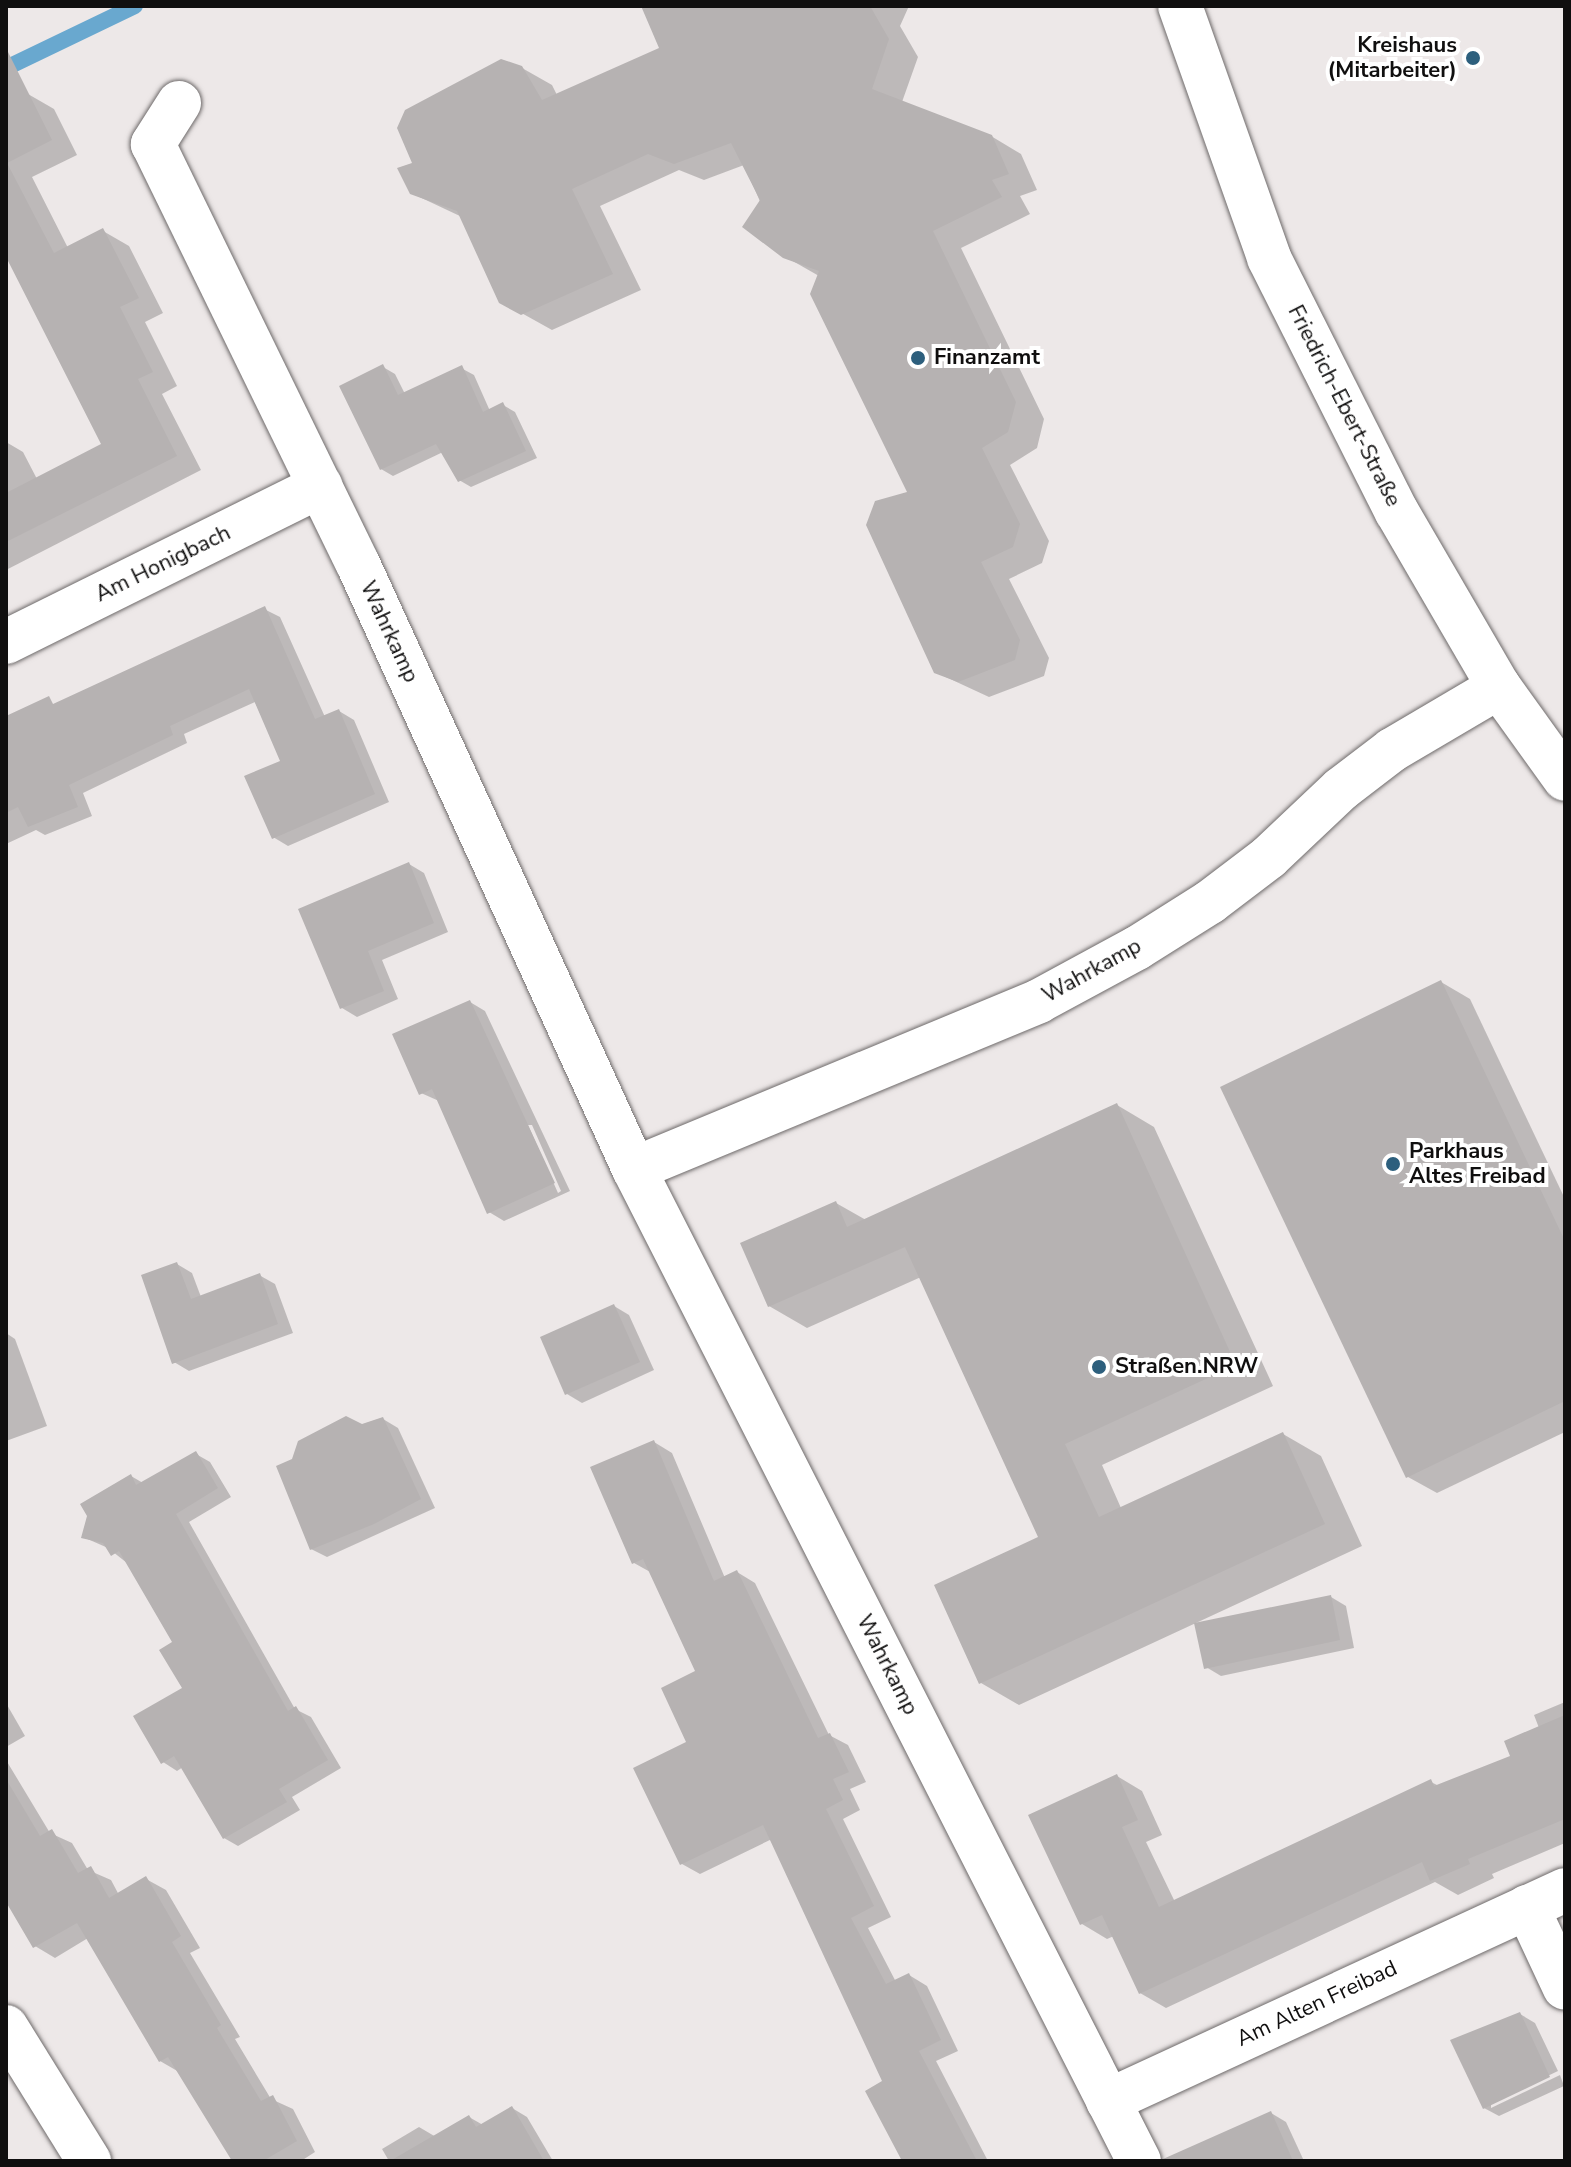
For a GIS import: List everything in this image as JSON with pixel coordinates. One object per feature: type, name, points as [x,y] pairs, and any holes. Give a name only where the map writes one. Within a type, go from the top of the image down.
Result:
[{"type":"street","name":"Friedrich-Ebert-Straße","points":[[1180,6],[1269,258],[1397,512],[1499,687],[1565,779]]},
{"type":"street","name":"Wahrkamp","points":[[179,103],[153,144],[320,486],[634,1169],[1139,2161]]},
{"type":"street","name":"Am Honigbach","points":[[6,642],[320,486]]},
{"type":"street","name":"Wahrkamp","points":[[634,1169],[1039,1001],[1137,948],[1210,902],[1269,857],[1341,789],[1392,750],[1499,687]]},
{"type":"street","name":"Am Alten Freibad","points":[[1108,2101],[1546,1898],[1565,1988]]},
{"type":"street","points":[[6,2027],[89,2161]]},
{"type":"building","name":"Finanzamt","points":[[641,6],[870,6],[889,39],[872,89],[992,135],[1009,174],[992,180],[1002,197],[933,231],[1016,402],[1008,432],[982,448],[1020,524],[1013,547],[981,562],[1020,640],[1015,660],[958,682],[934,673],[866,525],[875,501],[907,492],[810,294],[819,271],[783,258],[742,227],[760,200],[731,143],[674,164],[648,154],[572,189],[613,274],[521,315],[499,303],[457,211],[410,194],[397,168],[412,163],[397,128],[405,110],[501,59],[522,66],[542,100],[659,48]]},
{"type":"building","points":[[6,48],[52,140],[7,163],[54,253],[103,228],[139,298],[120,307],[153,372],[138,379],[177,456],[6,542],[6,493],[101,444],[6,257]]},
{"type":"building","points":[[383,364],[398,395],[462,365],[483,412],[503,402],[526,451],[458,482],[436,444],[380,470],[339,386]]},
{"type":"building","points":[[265,606],[315,719],[339,709],[375,794],[272,839],[244,776],[280,761],[249,689],[170,726],[173,735],[69,785],[78,807],[28,827],[18,807],[6,813],[6,716],[49,696],[53,704]]},
{"type":"building","points":[[409,862],[434,923],[368,951],[384,991],[340,1009],[298,909]]},
{"type":"building","name":"Parkhaus Altes Freibad","points":[[1441,980],[1565,1241],[1565,1401],[1406,1478],[1220,1087]]},
{"type":"building","points":[[470,1000],[555,1183],[487,1214],[432,1089],[419,1095],[392,1034]]},
{"type":"building","points":[[1117,1103],[1236,1365],[1065,1444],[1099,1517],[1283,1432],[1325,1524],[979,1684],[934,1585],[1038,1537],[905,1247],[768,1307],[740,1243],[836,1201],[847,1227]]},
{"type":"building","points":[[177,1262],[191,1299],[260,1273],[278,1324],[172,1364],[141,1275]]},
{"type":"building","points":[[614,1304],[640,1362],[565,1395],[540,1337]]},
{"type":"building","points":[[346,1416],[362,1424],[383,1417],[421,1499],[374,1524],[310,1550],[276,1466],[292,1459],[298,1441]]},
{"type":"building","points":[[654,1440],[714,1581],[737,1570],[818,1738],[830,1733],[849,1772],[833,1779],[843,1800],[826,1809],[874,1906],[851,1918],[886,1984],[909,1973],[941,2040],[919,2051],[977,2161],[902,2161],[865,2091],[882,2081],[763,1825],[680,1865],[633,1768],[686,1742],[661,1688],[695,1671],[643,1559],[632,1564],[590,1467]]},
{"type":"building","points":[[196,1451],[218,1488],[176,1514],[288,1711],[296,1706],[328,1760],[279,1789],[287,1802],[223,1839],[174,1756],[161,1764],[133,1716],[182,1688],[159,1650],[172,1642],[119,1551],[111,1556],[103,1543],[81,1538],[87,1516],[80,1504],[131,1474],[136,1485]]},
{"type":"building","points":[[1331,1595],[1340,1640],[1204,1669],[1194,1623]]},
{"type":"building","points":[[1565,1715],[1565,1819],[1468,1859],[1470,1864],[1430,1881],[1422,1862],[1139,1994],[1102,1915],[1080,1925],[1028,1815],[1117,1774],[1138,1820],[1122,1827],[1159,1907],[1431,1779],[1434,1786],[1510,1756],[1504,1741]]},
{"type":"building","points":[[6,1779],[40,1836],[52,1829],[78,1873],[91,1866],[109,1898],[146,1876],[181,1936],[172,1942],[221,2025],[217,2028],[261,2101],[273,2095],[297,2141],[263,2161],[232,2161],[168,2057],[159,2062],[77,1923],[33,1948],[6,1902]]},
{"type":"building","points":[[1520,2012],[1550,2077],[1483,2109],[1450,2040]]},
{"type":"building","points":[[512,2106],[544,2161],[390,2161],[469,2115],[476,2127]]},
{"type":"building","points":[[1271,2111],[1293,2161],[1163,2159]]},
{"type":"waterway","points":[[6,68],[135,6]]},
{"type":"place","name":"Kreishaus (Mitarbeiter)","points":[[1473,58]]},
{"type":"place","name":"Finanzamt","points":[[918,358]]},
{"type":"place","name":"Parkhaus Altes Freibad","points":[[1393,1164]]},
{"type":"place","name":"Straßen.NRW","points":[[1099,1367]]}]
